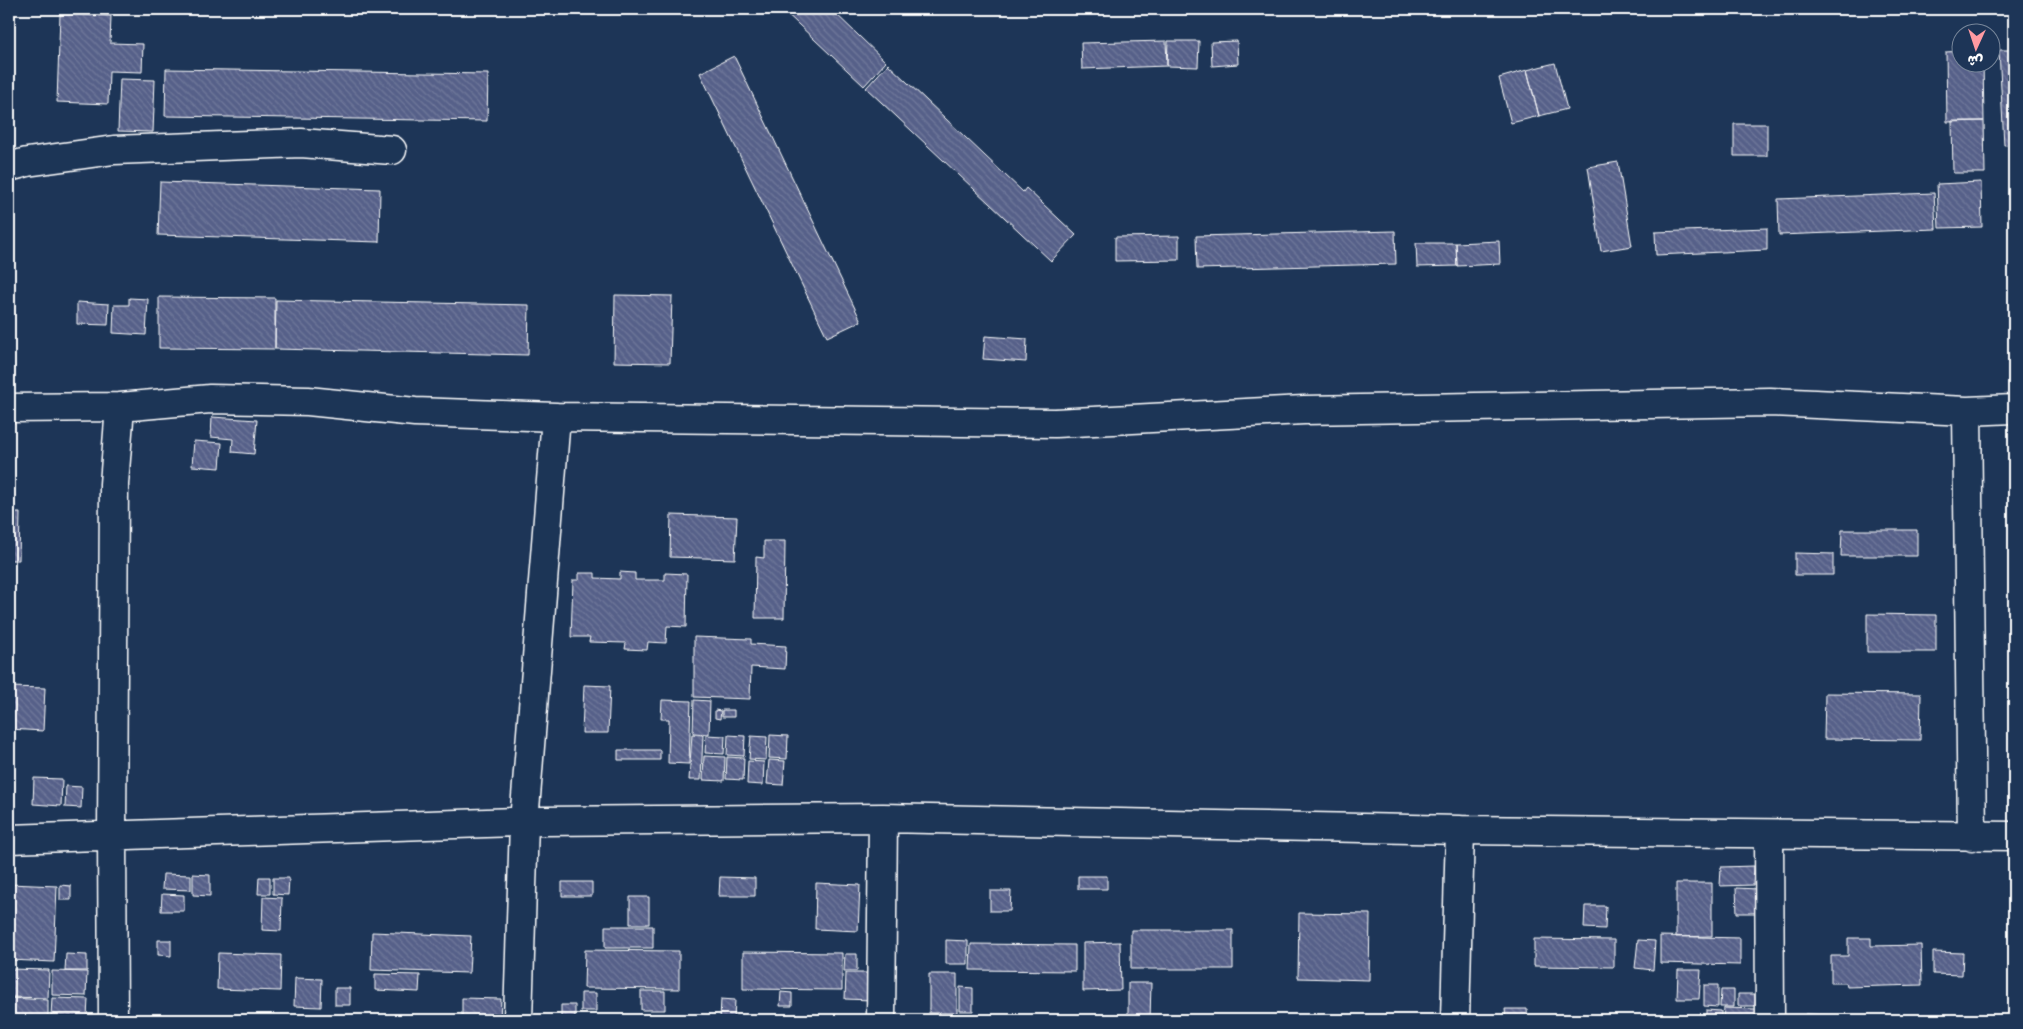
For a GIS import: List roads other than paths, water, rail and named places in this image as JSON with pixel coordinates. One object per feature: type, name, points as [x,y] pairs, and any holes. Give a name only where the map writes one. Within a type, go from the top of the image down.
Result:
[{"type":"street","points":[[9,167],[27,162],[114,150],[302,142],[392,150]]},
{"type":"street","points":[[9,408],[120,406],[210,400],[308,401],[415,412],[556,416],[1055,423],[1304,410],[1770,402],[1967,412],[2014,409]]},
{"type":"street","points":[[113,1020],[114,484],[120,406]]},
{"type":"street","points":[[1967,412],[1972,837]]},
{"type":"street","points":[[518,1020],[524,822],[556,416]]},
{"type":"street","points":[[9,839],[524,822],[883,818],[1460,830],[2014,836]]},
{"type":"street","points":[[881,1020],[883,818]]},
{"type":"street","points":[[1455,1020],[1460,830]]},
{"type":"street","points":[[1769,834],[1770,1020]]}]
